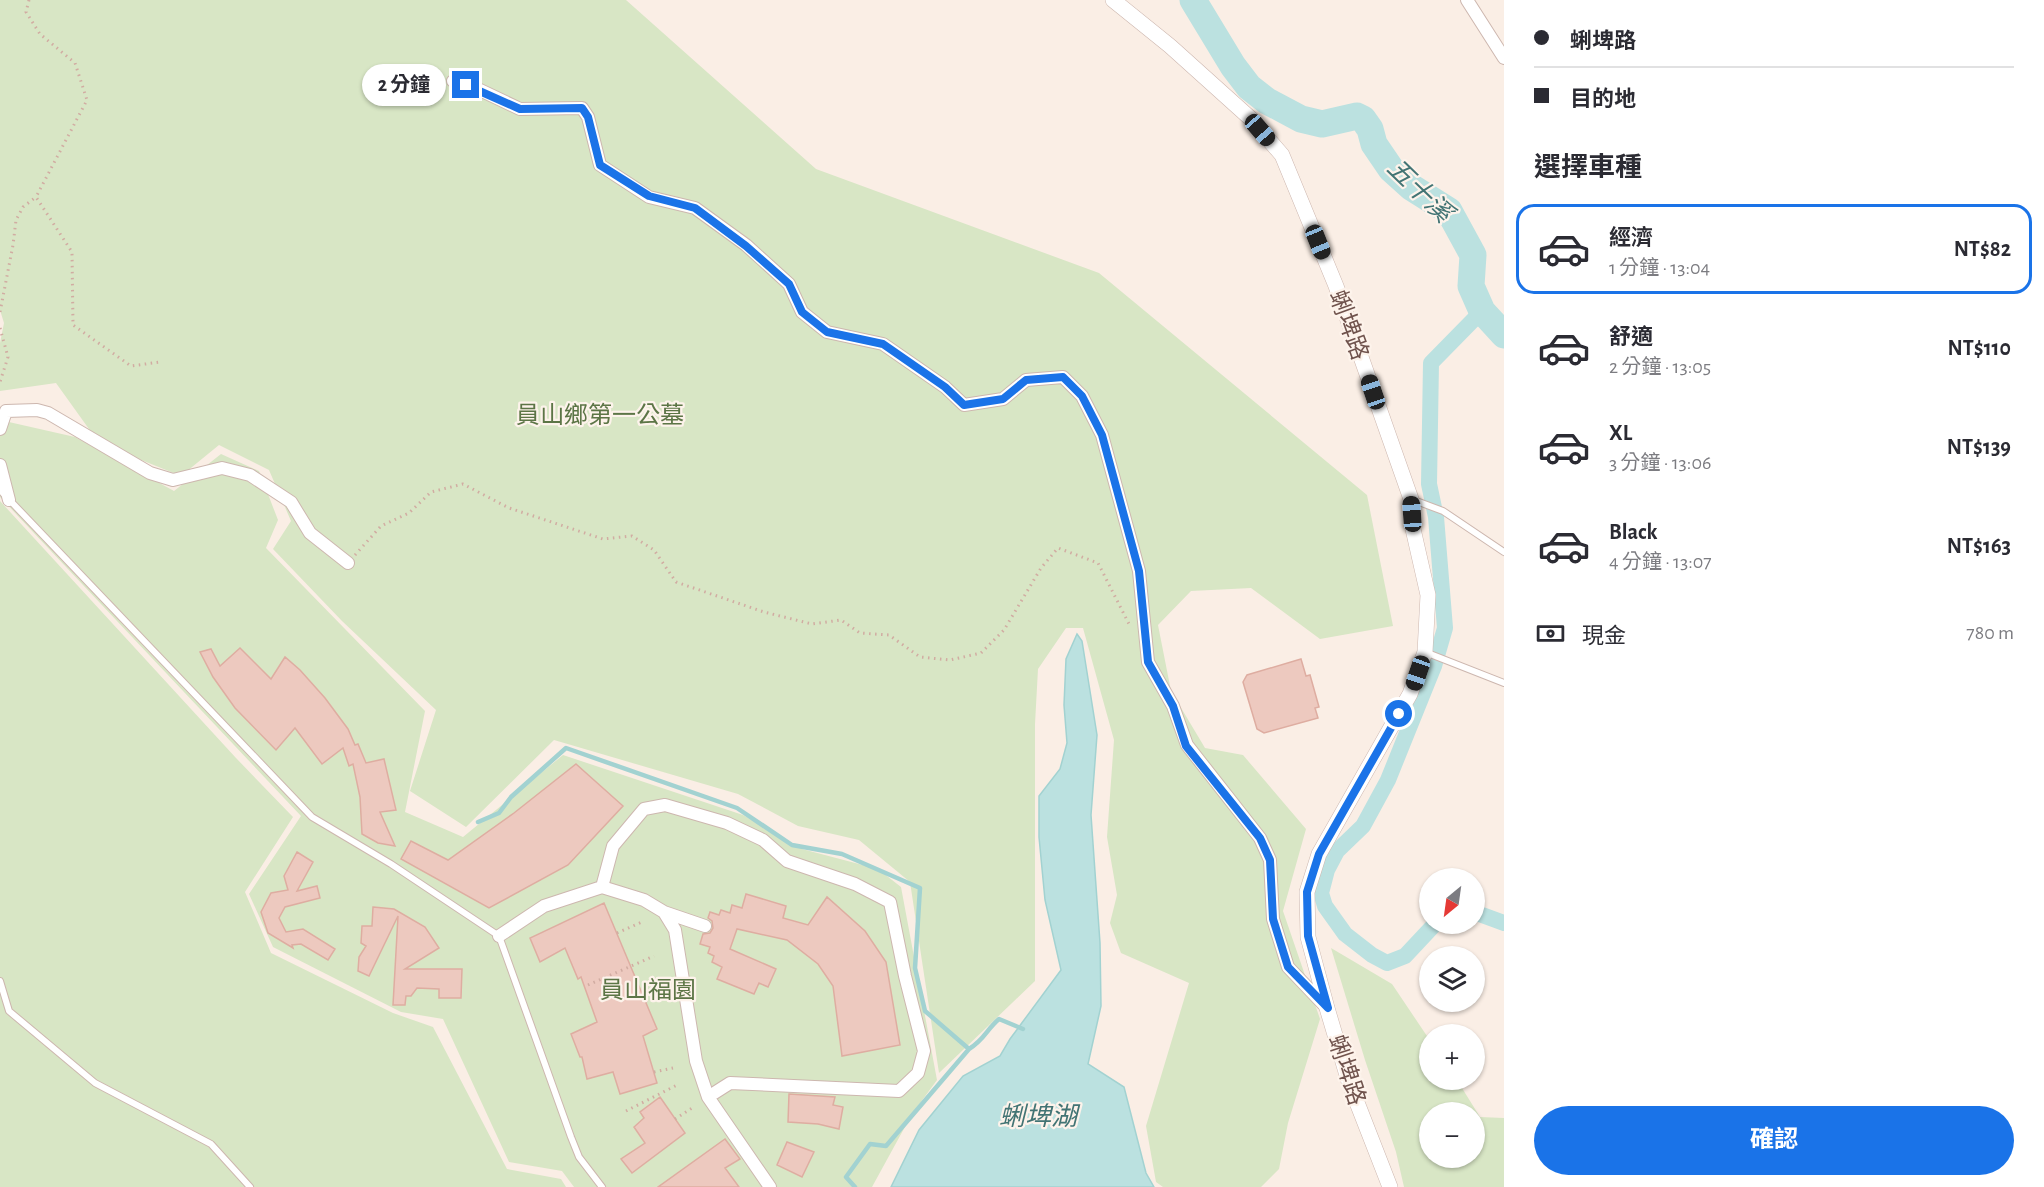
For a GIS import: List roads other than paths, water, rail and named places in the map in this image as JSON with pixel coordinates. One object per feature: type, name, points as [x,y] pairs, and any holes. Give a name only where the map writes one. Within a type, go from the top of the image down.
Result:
[{"type":"street","name":"蜊埤路","points":[[1113,0],[1170,46],[1250,118],[1282,155],[1335,286],[1411,499],[1413,529],[1428,595],[1425,652],[1410,694],[1319,854],[1307,892],[1308,936],[1328,1008],[1349,1082],[1390,1187]]},
{"type":"street","points":[[1467,0],[1504,58]]},
{"type":"street","points":[[453,81],[480,90],[520,109],[582,108],[588,117],[600,165],[649,196],[695,208],[746,246],[789,284],[802,312],[827,332],[883,344],[945,387],[964,405],[1003,399],[1026,380],[1063,377],[1082,396],[1102,435],[1139,571],[1148,662],[1173,706],[1186,746],[1260,838],[1270,860],[1273,919],[1288,967],[1328,1008]]},
{"type":"street","points":[[0,429],[6,411],[38,410],[48,412],[150,473],[165,478],[173,480],[222,468],[250,475],[291,502],[310,533],[348,563]]},
{"type":"street","points":[[0,465],[9,500]]},
{"type":"street","points":[[602,887],[613,846],[644,809],[665,805],[727,823],[763,840],[787,861],[855,884],[890,902],[905,976],[924,1051],[918,1073],[899,1091],[730,1083],[708,1096]]},
{"type":"street","points":[[499,936],[544,906],[602,887],[644,900],[664,912],[705,926]]},
{"type":"street","points":[[664,912],[675,930],[696,1061],[708,1096],[770,1187]]},
{"type":"lane","points":[[0,490],[312,817],[391,864],[499,936],[579,1157],[602,1187]]},
{"type":"lane","points":[[1411,499],[1443,511],[1504,552]]},
{"type":"lane","points":[[1425,652],[1504,683]]},
{"type":"lane","points":[[0,981],[9,1011],[95,1083],[211,1144],[250,1187]]},
{"type":"water","name":"蜊埤湖","points":[[1077,634],[1082,641],[1097,735],[1091,815],[1100,943],[1101,1006],[1088,1064],[1124,1087],[1146,1173],[1154,1187],[891,1187],[919,1130],[963,1076],[1000,1056],[1061,970],[1045,900],[1039,837],[1039,796],[1060,769],[1067,743],[1064,705],[1066,659]]},
{"type":"waterway","name":"五十溪","points":[[1193,0],[1233,66],[1249,87],[1267,101],[1301,119],[1322,124],[1357,116],[1363,119],[1370,129],[1374,144],[1391,169],[1411,187],[1449,211],[1473,255],[1471,286],[1482,311],[1504,335]]},
{"type":"waterway","points":[[1426,934],[1405,956],[1387,963],[1372,955],[1345,934],[1325,906],[1321,893],[1327,870],[1337,851],[1363,826],[1388,780],[1434,666],[1445,628],[1436,517],[1429,484],[1431,363],[1482,311]]},
{"type":"waterway","points":[[478,822],[499,813],[511,797],[566,748],[737,808],[792,845],[842,854],[920,888],[915,968],[925,1011],[969,1049]]},
{"type":"waterway","points":[[1485,916],[1504,923]]},
{"type":"waterway","points":[[855,1187],[846,1177],[870,1144],[886,1146],[969,1049],[979,1042],[999,1019],[1023,1029]]},
{"type":"park label","name":"員山鄉第一公墓","points":[[600,415]]},
{"type":"park label","name":"員山福園","points":[[648,990]]}]
